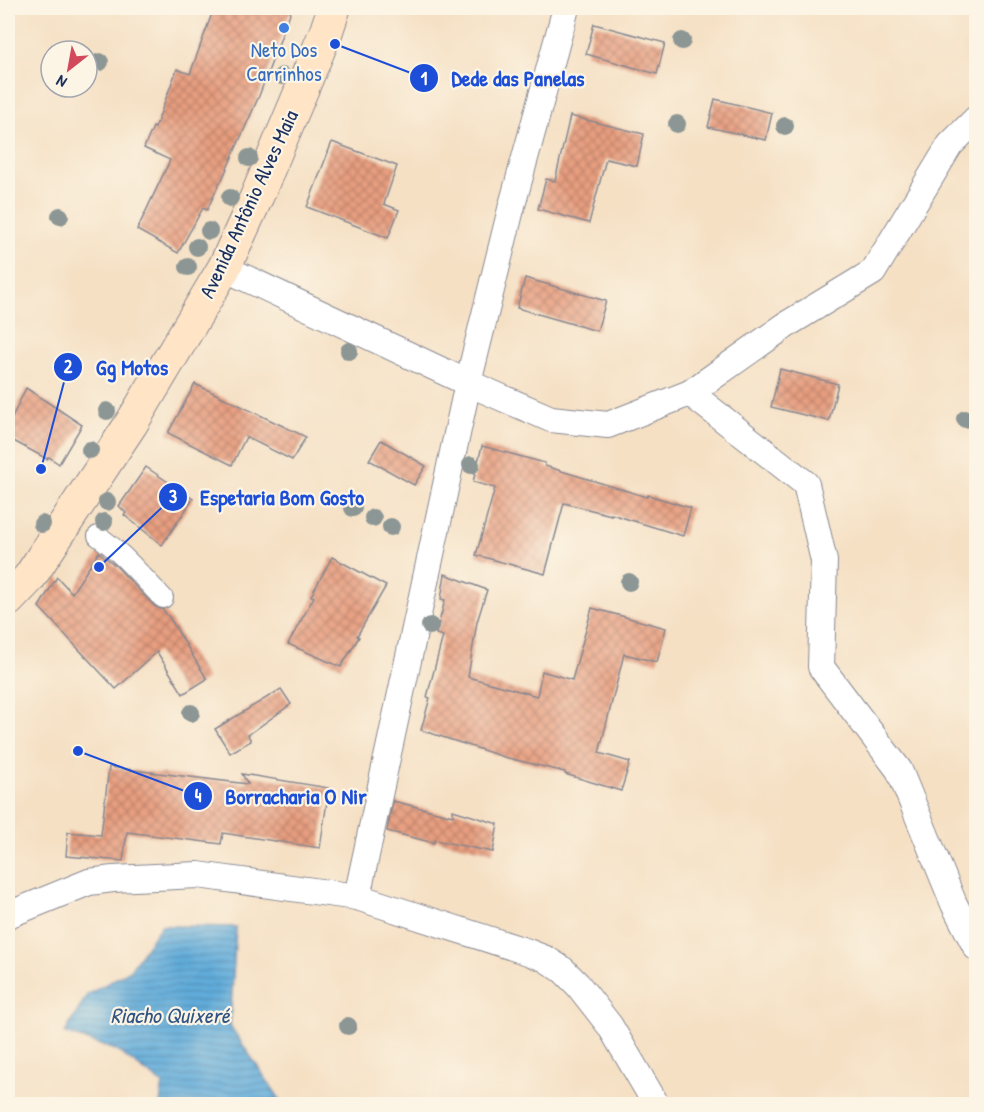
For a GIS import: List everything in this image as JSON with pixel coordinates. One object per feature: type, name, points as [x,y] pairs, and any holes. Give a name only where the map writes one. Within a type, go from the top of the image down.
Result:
[{"type":"main road","name":"Avenida Antônio Alves Maia","points":[[8,600],[29,578],[131,424],[224,268],[262,185],[334,8]]},
{"type":"street","points":[[357,897],[468,383],[511,209],[566,8]]},
{"type":"street","points":[[224,268],[468,383],[551,419],[608,425],[690,393],[789,323],[873,272],[950,145],[976,119]]},
{"type":"street","points":[[690,393],[806,484],[824,561],[821,667],[899,770],[954,904],[976,947]]},
{"type":"street","points":[[98,536],[127,560],[163,598]]},
{"type":"street","points":[[8,915],[89,882],[113,879],[198,875],[357,897],[528,952],[546,959],[563,970],[578,985],[610,1026],[656,1104]]},
{"type":"water","name":"Riacho Quixeré","points":[[161,926],[236,927],[230,1026],[283,1104],[160,1104],[163,1084],[116,1050],[65,1033],[87,995],[129,971]]},
{"type":"building","points":[[214,8],[292,8],[259,96],[221,182],[207,210],[203,208],[178,253],[137,230],[170,160],[144,148],[153,127],[155,128],[177,69],[190,74]]},
{"type":"building","points":[[594,24],[665,43],[657,74],[586,54]]},
{"type":"building","points":[[715,99],[772,113],[766,140],[708,127]]},
{"type":"building","points":[[570,116],[644,134],[637,166],[606,159],[589,223],[538,209],[546,179],[555,181]]},
{"type":"building","points":[[332,142],[397,166],[384,204],[399,210],[388,238],[307,207]]},
{"type":"building","points":[[525,278],[606,301],[597,331],[517,308]]},
{"type":"building","points":[[780,369],[838,384],[829,421],[771,407]]},
{"type":"building","points":[[195,384],[306,437],[292,460],[246,437],[232,465],[168,433]]},
{"type":"building","points":[[26,388],[82,425],[59,464],[8,438],[8,426]]},
{"type":"building","points":[[381,440],[426,466],[414,485],[369,460]]},
{"type":"building","points":[[482,446],[545,463],[545,466],[647,497],[648,495],[691,508],[683,536],[611,514],[564,503],[545,574],[476,555],[495,488],[473,482]]},
{"type":"building","points":[[146,467],[193,499],[162,545],[124,515],[126,513],[119,506]]},
{"type":"building","points":[[99,552],[116,566],[154,606],[163,610],[169,617],[207,679],[183,694],[157,652],[116,689],[39,607],[57,577],[72,593]]},
{"type":"building","points":[[332,557],[386,586],[341,667],[288,644],[314,597],[311,596]]},
{"type":"building","points":[[445,574],[487,590],[477,622],[468,677],[537,696],[542,671],[572,680],[592,608],[666,628],[657,662],[624,654],[599,753],[630,762],[621,791],[565,774],[565,772],[504,757],[421,730],[443,636],[436,634],[445,600],[441,599]]},
{"type":"building","points":[[281,689],[291,704],[248,735],[251,741],[230,753],[215,729]]},
{"type":"building","points":[[109,767],[248,784],[242,774],[329,788],[320,848],[223,833],[221,844],[127,832],[123,861],[66,856],[68,832],[101,835]]},
{"type":"building","points":[[393,801],[453,816],[453,810],[498,824],[493,852],[435,840],[434,843],[387,831]]},
{"type":"place","name":"Neto Dos Carrinhos","points":[[284,28]]},
{"type":"place","name":"Dede das Panelas","points":[[335,44]]},
{"type":"place","name":"Gg Motos","points":[[41,469]]},
{"type":"place","name":"Espetaria Bom Gosto","points":[[99,567]]},
{"type":"place","name":"Borracharia O Nir","points":[[78,751]]}]
